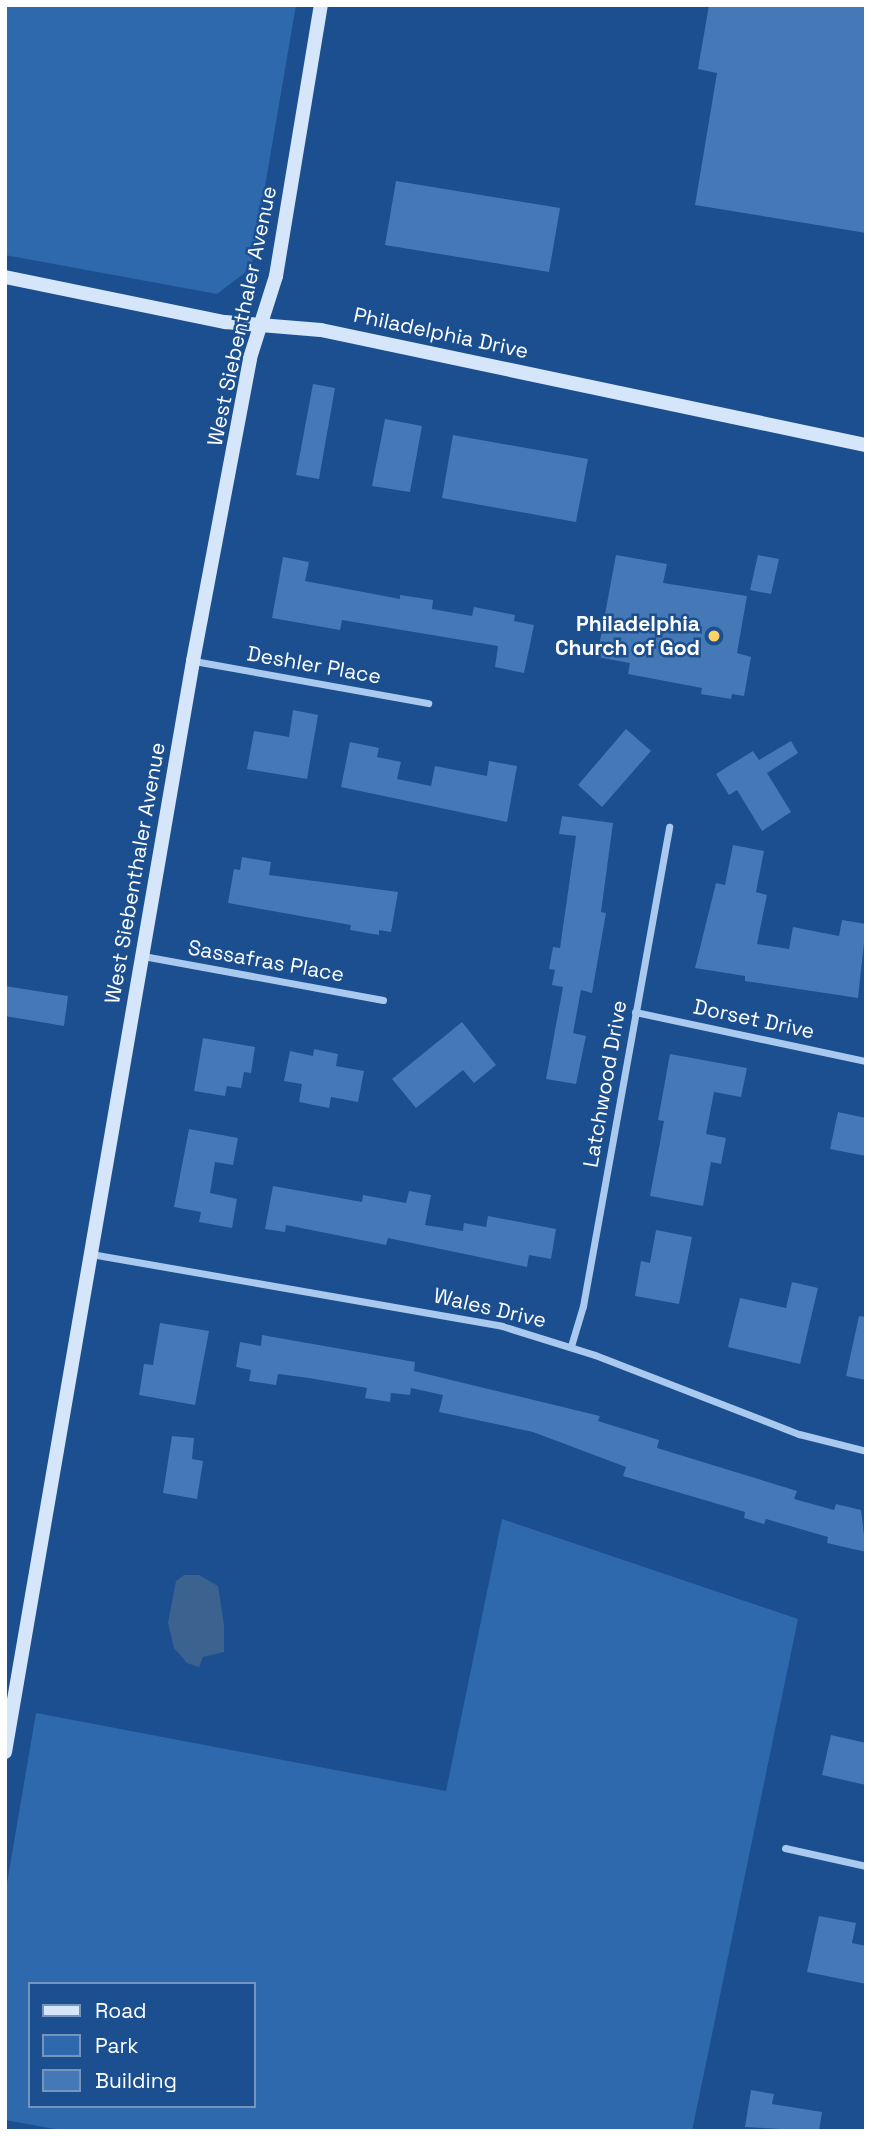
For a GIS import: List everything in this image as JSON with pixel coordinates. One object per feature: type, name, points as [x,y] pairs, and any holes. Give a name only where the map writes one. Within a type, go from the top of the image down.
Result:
[{"type":"main road","name":"West Siebenthaler Avenue","points":[[5,1752],[193,661],[258,325],[276,276],[321,5]]},
{"type":"main road","name":"Philadelphia Drive","points":[[5,277],[225,322],[321,330],[866,445]]},
{"type":"street","name":"Deshler Place","points":[[193,661],[428,704]]},
{"type":"street","name":"Latchwood Drive","points":[[571,1346],[583,1306],[668,827]]},
{"type":"street","name":"Sassafras Place","points":[[143,956],[383,1000]]},
{"type":"street","name":"Dorset Drive","points":[[635,1012],[866,1061]]},
{"type":"street","name":"Wales Drive","points":[[92,1254],[425,1310],[571,1346],[695,1397],[799,1434],[866,1451]]},
{"type":"street","points":[[785,1848],[866,1866]]},
{"type":"green space","points":[[5,5],[296,5],[251,268],[217,294],[5,255]]},
{"type":"green space","points":[[502,1519],[798,1619],[692,2131],[66,2131],[5,2120],[5,1895],[36,1713],[446,1791]]},
{"type":"shaded area","points":[[184,1575],[199,1575],[218,1586],[224,1625],[224,1652],[203,1657],[199,1667],[187,1663],[174,1648],[168,1623],[176,1581]]},
{"type":"building","points":[[709,5],[866,5],[866,233],[695,205],[717,73],[698,69]]},
{"type":"building","points":[[396,181],[560,208],[549,272],[385,245]]},
{"type":"building","points":[[313,384],[335,388],[319,479],[296,475]]},
{"type":"building","points":[[385,419],[422,426],[410,492],[372,486]]},
{"type":"building","points":[[453,435],[588,459],[576,522],[442,498]]},
{"type":"building","points":[[616,555],[667,564],[663,583],[747,596],[737,653],[751,657],[744,696],[732,694],[731,699],[701,694],[702,688],[628,674],[630,663],[597,657]]},
{"type":"building","points":[[758,555],[779,559],[771,594],[750,590]]},
{"type":"building","points":[[283,557],[309,562],[305,581],[400,599],[400,595],[433,600],[432,609],[472,616],[474,607],[515,615],[514,621],[534,625],[524,673],[495,667],[498,646],[342,620],[340,630],[272,618]]},
{"type":"building","points":[[293,710],[318,715],[307,779],[247,769],[254,731],[289,737]]},
{"type":"building","points":[[626,729],[651,751],[602,807],[578,785]]},
{"type":"building","points":[[791,741],[798,753],[767,773],[791,812],[762,831],[737,790],[729,795],[716,774],[753,751],[759,760]]},
{"type":"building","points":[[350,742],[379,748],[377,757],[401,762],[397,779],[431,786],[435,766],[487,776],[489,761],[517,766],[507,822],[341,787]]},
{"type":"building","points":[[562,816],[613,823],[601,912],[606,913],[592,993],[581,990],[573,1033],[586,1036],[576,1084],[546,1079],[563,987],[552,985],[555,970],[549,969],[553,947],[560,948],[576,836],[559,834]]},
{"type":"building","points":[[733,845],[764,851],[756,892],[767,895],[757,944],[789,949],[793,927],[839,936],[842,920],[866,924],[858,998],[745,981],[745,976],[695,968],[716,883],[725,885]]},
{"type":"building","points":[[242,857],[271,862],[269,875],[398,892],[391,932],[379,930],[379,935],[350,930],[351,925],[228,903],[234,869],[240,870]]},
{"type":"building","points":[[5,986],[68,996],[64,1026],[5,1016]]},
{"type":"building","points":[[462,1022],[496,1065],[474,1083],[463,1070],[416,1108],[392,1079]]},
{"type":"building","points":[[203,1038],[255,1047],[251,1073],[244,1072],[241,1088],[227,1086],[225,1096],[194,1091]]},
{"type":"building","points":[[314,1049],[338,1054],[336,1066],[364,1071],[358,1102],[331,1097],[329,1108],[299,1102],[302,1084],[284,1081],[290,1051],[313,1056]]},
{"type":"building","points":[[670,1054],[747,1068],[741,1097],[714,1092],[706,1134],[726,1138],[721,1164],[711,1162],[703,1206],[650,1196],[664,1121],[658,1120]]},
{"type":"building","points":[[838,1112],[866,1118],[866,1156],[830,1149]]},
{"type":"building","points":[[189,1129],[238,1138],[233,1165],[215,1162],[210,1193],[237,1199],[232,1228],[199,1222],[201,1212],[174,1207]]},
{"type":"building","points":[[273,1186],[362,1202],[363,1195],[406,1203],[409,1191],[431,1195],[425,1225],[463,1231],[464,1223],[486,1227],[488,1216],[556,1229],[551,1259],[529,1255],[527,1267],[388,1238],[386,1245],[286,1225],[285,1232],[265,1229]]},
{"type":"building","points":[[656,1230],[692,1237],[679,1304],[635,1296],[641,1261],[650,1263]]},
{"type":"building","points":[[792,1282],[818,1288],[800,1364],[728,1347],[740,1298],[786,1308]]},
{"type":"building","points":[[859,1316],[866,1317],[866,1380],[846,1376]]},
{"type":"building","points":[[160,1323],[209,1331],[195,1405],[139,1395],[144,1364],[153,1365]]},
{"type":"building","points":[[262,1335],[415,1362],[414,1371],[600,1416],[598,1421],[659,1440],[657,1448],[797,1491],[794,1499],[834,1510],[836,1504],[861,1510],[866,1552],[827,1543],[828,1537],[766,1519],[764,1524],[744,1518],[745,1512],[623,1476],[626,1467],[533,1432],[439,1412],[443,1395],[411,1388],[410,1395],[391,1393],[390,1402],[365,1398],[367,1388],[309,1378],[278,1374],[276,1385],[249,1381],[251,1370],[236,1367],[240,1342],[261,1346]]},
{"type":"building","points":[[172,1436],[194,1438],[192,1459],[203,1461],[197,1499],[163,1493]]},
{"type":"building","points":[[831,1735],[866,1743],[866,1785],[822,1775]]},
{"type":"building","points":[[819,1916],[856,1923],[852,1943],[866,1946],[866,1984],[807,1972]]},
{"type":"building","points":[[751,2090],[774,2094],[772,2104],[822,2112],[819,2131],[745,2127]]},
{"type":"place","name":"Philadelphia Church of God","points":[[714,636]]}]
